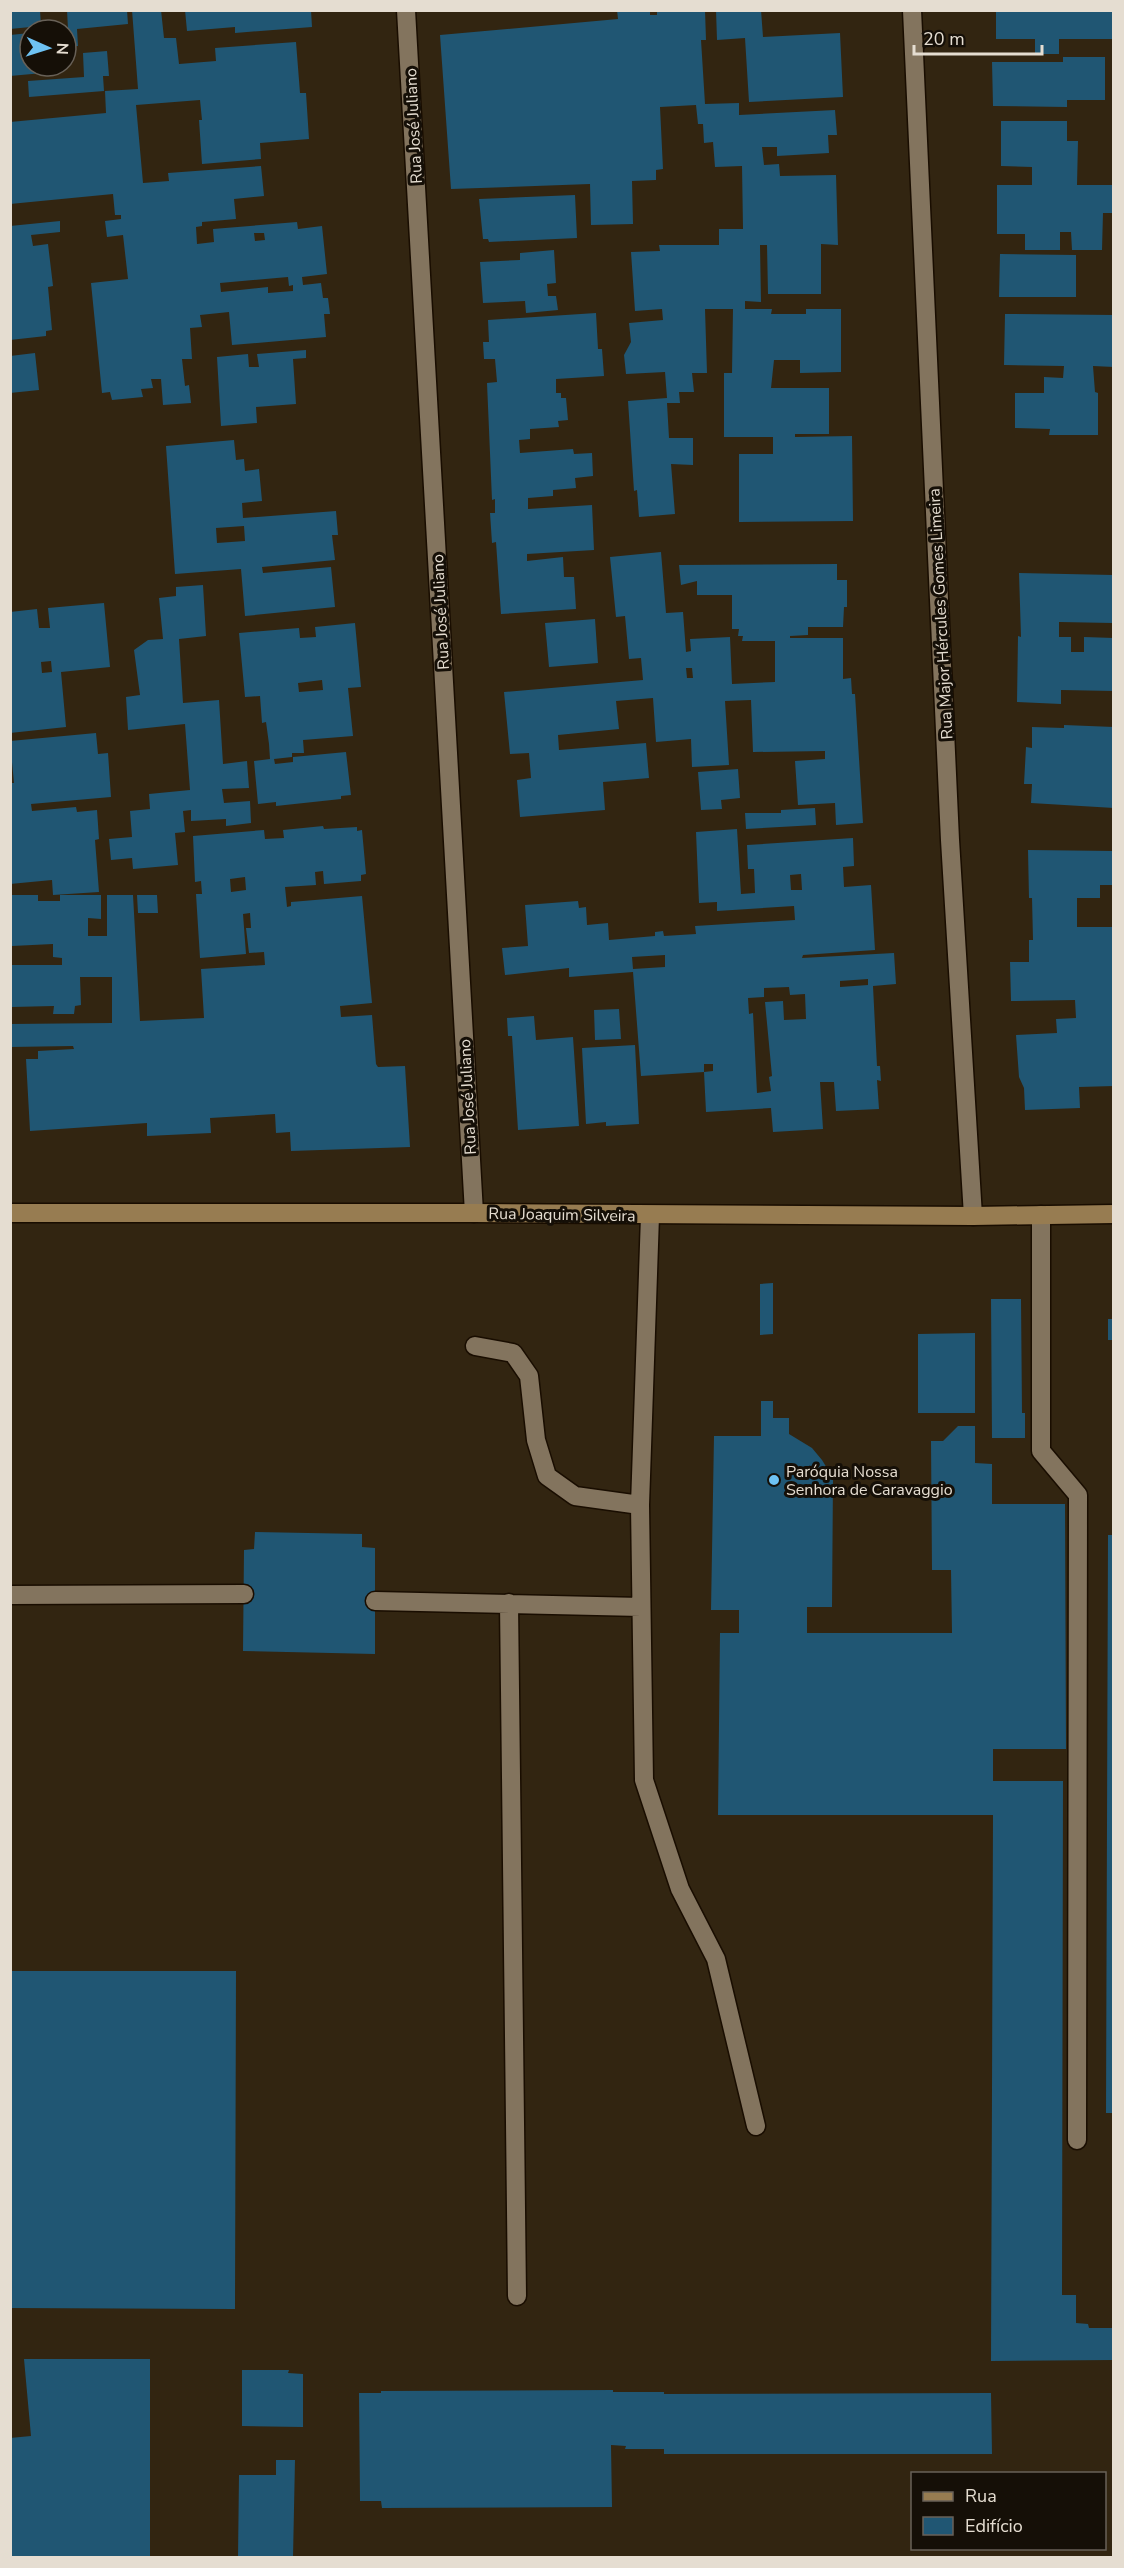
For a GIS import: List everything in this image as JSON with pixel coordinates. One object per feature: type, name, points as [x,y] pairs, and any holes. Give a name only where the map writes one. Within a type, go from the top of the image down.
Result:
[{"type":"street","name":"Rua José Juliano","points":[[406,10],[474,1213]]},
{"type":"street","name":"Rua Major Hércules Gomes Limeira","points":[[912,10],[949,828],[973,1216]]},
{"type":"street","name":"Rua Joaquim Silveira","points":[[10,1213],[474,1213],[650,1216],[1113,1214]]},
{"type":"street","points":[[1041,1215],[1041,1451],[1078,1495],[1077,2140]]},
{"type":"street","points":[[650,1216],[640,1505],[644,1780],[680,1889],[716,1959],[756,2126]]},
{"type":"street","points":[[475,1346],[513,1353],[529,1376],[536,1440],[547,1476],[575,1496],[640,1505]]},
{"type":"street","points":[[10,1595],[244,1594]]},
{"type":"street","points":[[375,1601],[641,1607]]},
{"type":"street","points":[[509,1603],[517,2296]]},
{"type":"building","points":[[10,10],[40,10],[40,18],[18,18],[18,28],[10,29]]},
{"type":"building","points":[[67,10],[127,10],[128,24],[78,29],[78,18],[67,18]]},
{"type":"building","points":[[132,10],[161,10],[164,38],[176,38],[179,64],[216,61],[215,48],[296,42],[300,93],[306,93],[309,139],[260,143],[261,159],[202,164],[200,100],[136,105],[143,183],[169,181],[168,173],[261,166],[264,196],[234,199],[236,219],[202,222],[202,226],[196,227],[197,244],[214,242],[213,229],[297,222],[298,229],[322,226],[327,274],[302,277],[303,285],[321,283],[323,298],[328,298],[330,314],[324,314],[326,337],[232,345],[229,312],[200,315],[202,327],[190,328],[192,359],[182,359],[185,386],[189,385],[191,403],[163,405],[161,379],[151,379],[153,388],[141,389],[143,397],[112,400],[110,392],[102,393],[91,283],[128,279],[123,235],[107,237],[105,221],[121,219],[121,215],[115,215],[113,194],[10,204],[10,122],[106,113],[105,91],[138,89]],"holes":[[[254,233],[264,233],[265,240],[255,241]],[[288,277],[289,286],[293,285],[293,291],[268,293],[268,287],[221,292],[220,283]]]},
{"type":"building","points":[[185,10],[311,10],[312,27],[235,33],[235,27],[187,31]]},
{"type":"building","points":[[617,10],[650,10],[650,15],[657,15],[657,10],[705,10],[706,40],[701,40],[705,104],[739,103],[739,115],[835,110],[837,135],[828,135],[829,153],[777,156],[777,147],[762,147],[764,165],[779,164],[780,176],[836,175],[838,245],[821,244],[821,294],[768,294],[767,245],[760,245],[761,302],[745,301],[745,309],[772,309],[771,314],[806,314],[806,309],[841,309],[841,372],[800,373],[800,360],[774,360],[771,388],[829,388],[829,434],[795,434],[795,437],[852,436],[853,521],[739,522],[739,454],[773,454],[773,437],[724,437],[724,373],[732,373],[733,309],[705,309],[707,373],[692,373],[694,392],[679,392],[680,403],[667,403],[669,438],[693,438],[693,465],[671,464],[675,514],[639,517],[637,490],[634,491],[628,401],[667,398],[665,372],[626,374],[624,355],[631,342],[629,323],[663,320],[662,309],[635,311],[631,252],[660,251],[659,245],[719,245],[719,229],[743,229],[742,166],[715,167],[713,142],[704,143],[703,124],[698,124],[696,105],[660,107],[663,169],[656,170],[656,180],[632,181],[633,224],[591,225],[590,184],[451,189],[440,35],[618,19]]},
{"type":"building","points":[[716,10],[761,10],[763,37],[840,33],[843,97],[749,102],[745,38],[717,40]]},
{"type":"building","points":[[996,10],[1114,10],[1114,39],[1059,39],[1059,54],[1035,54],[1035,39],[996,39]]},
{"type":"building","points":[[18,34],[18,75],[10,76],[10,35]]},
{"type":"building","points":[[107,51],[109,76],[103,76],[104,91],[29,97],[28,81],[84,77],[83,53]]},
{"type":"building","points":[[1063,57],[1105,57],[1105,100],[1067,100],[1067,107],[993,106],[992,62],[1063,62]]},
{"type":"building","points":[[1001,121],[1067,121],[1067,141],[1078,141],[1077,185],[1114,185],[1114,213],[1103,213],[1102,250],[1072,250],[1071,232],[1060,232],[1060,250],[1025,250],[1025,234],[997,234],[997,185],[1032,185],[1032,167],[1001,166]]},
{"type":"building","points":[[575,195],[577,238],[489,242],[488,239],[483,239],[479,199]]},
{"type":"building","points":[[60,221],[60,232],[31,235],[33,246],[48,244],[53,286],[48,287],[52,330],[46,331],[46,336],[10,340],[10,226]]},
{"type":"building","points":[[554,250],[556,283],[547,284],[548,296],[556,296],[558,310],[526,313],[525,301],[483,303],[480,262],[520,260],[520,253]]},
{"type":"building","points":[[1000,254],[1076,255],[1076,297],[999,297]]},
{"type":"building","points":[[596,313],[598,349],[602,349],[604,376],[556,379],[556,393],[561,393],[561,398],[566,398],[568,420],[558,421],[559,427],[530,429],[530,439],[519,440],[520,453],[573,449],[574,454],[592,453],[593,476],[575,478],[576,488],[553,490],[553,496],[528,498],[528,509],[592,505],[594,550],[527,554],[527,561],[563,557],[564,577],[574,577],[576,609],[501,614],[496,542],[492,543],[490,513],[495,513],[495,499],[492,500],[487,383],[497,382],[495,359],[484,359],[483,342],[489,342],[488,320]]},
{"type":"building","points":[[1005,314],[1114,315],[1114,367],[1093,366],[1095,392],[1098,393],[1098,435],[1049,435],[1050,429],[1015,428],[1015,393],[1044,393],[1044,377],[1063,378],[1064,366],[1004,365]]},
{"type":"building","points":[[306,350],[306,358],[293,359],[296,404],[256,407],[257,423],[221,426],[217,357],[248,354],[249,367],[259,367],[257,354]]},
{"type":"building","points":[[35,353],[39,390],[10,393],[10,356]]},
{"type":"building","points":[[234,440],[236,460],[244,459],[245,471],[259,469],[262,501],[242,503],[243,518],[336,511],[338,535],[332,535],[335,560],[262,567],[263,573],[331,567],[335,607],[245,616],[241,569],[175,574],[166,446]],"holes":[[[244,526],[245,541],[217,543],[216,528]]]},
{"type":"building","points":[[661,552],[666,613],[683,612],[686,652],[691,651],[690,639],[730,637],[732,684],[775,682],[775,641],[742,641],[743,636],[738,636],[739,629],[732,629],[732,595],[697,595],[697,581],[681,585],[679,565],[837,564],[837,580],[847,580],[847,607],[844,607],[843,627],[808,627],[808,635],[790,636],[790,638],[843,638],[843,679],[851,678],[852,694],[855,694],[863,823],[836,825],[835,803],[798,805],[795,761],[825,759],[825,751],[753,752],[751,700],[725,701],[729,765],[692,767],[691,739],[656,742],[653,698],[616,701],[619,729],[558,735],[559,750],[646,743],[649,778],[603,782],[605,810],[520,817],[517,780],[531,778],[529,753],[510,754],[504,692],[643,680],[641,658],[629,659],[625,616],[616,617],[610,557]],"holes":[[[686,668],[692,668],[693,678],[687,678]]]},
{"type":"building","points":[[1019,573],[1113,575],[1113,623],[1059,622],[1059,637],[1071,637],[1071,652],[1084,652],[1084,637],[1114,638],[1114,691],[1061,690],[1061,704],[1017,702],[1018,636],[1021,637]]},
{"type":"building","points":[[203,585],[206,636],[179,639],[183,703],[219,700],[223,764],[247,761],[249,788],[222,789],[224,803],[250,801],[251,823],[226,826],[226,819],[191,821],[191,810],[183,811],[185,832],[175,833],[178,865],[133,869],[132,858],[111,860],[109,839],[132,837],[130,811],[150,809],[149,794],[190,790],[185,724],[128,730],[126,697],[140,695],[134,650],[148,640],[163,639],[159,598],[176,596],[176,587]]},
{"type":"building","points":[[104,603],[110,667],[61,672],[66,727],[10,733],[10,612],[37,609],[39,628],[50,628],[48,608]],"holes":[[[51,661],[52,672],[42,673],[41,662]]]},
{"type":"building","points":[[595,619],[598,663],[549,667],[545,623]]},
{"type":"building","points":[[355,623],[361,687],[348,688],[353,736],[303,740],[304,753],[292,753],[292,757],[274,759],[275,764],[293,762],[293,757],[346,752],[351,795],[341,796],[341,799],[276,806],[276,802],[258,804],[254,761],[270,759],[269,744],[266,722],[262,723],[260,696],[245,697],[239,633],[299,628],[300,638],[316,637],[315,627]],"holes":[[[322,680],[323,690],[299,692],[298,683]]]},
{"type":"building","points":[[1064,725],[1114,727],[1114,808],[1031,803],[1032,784],[1024,784],[1026,747],[1032,748],[1032,727],[1064,728]]},
{"type":"building","points":[[96,733],[98,754],[108,753],[111,797],[31,804],[32,811],[76,807],[77,812],[97,810],[99,839],[95,840],[99,892],[53,895],[52,880],[10,884],[10,783],[14,783],[10,741]]},
{"type":"building","points":[[738,769],[740,798],[721,800],[722,809],[701,810],[698,772]]},
{"type":"building","points":[[815,808],[816,825],[746,829],[745,813],[781,813],[781,810]]},
{"type":"building","points":[[323,826],[324,829],[357,827],[357,831],[362,830],[366,874],[361,875],[361,881],[324,884],[323,871],[315,872],[316,885],[285,887],[287,907],[291,906],[291,902],[362,896],[372,1003],[340,1006],[341,1017],[372,1015],[376,1064],[378,1067],[405,1066],[410,1147],[291,1151],[290,1132],[276,1133],[275,1114],[210,1118],[211,1133],[147,1136],[147,1123],[30,1131],[26,1059],[38,1059],[38,1051],[74,1049],[73,1046],[10,1047],[10,1024],[112,1023],[112,977],[80,977],[81,1005],[75,1006],[74,1014],[53,1014],[54,1006],[12,1007],[12,965],[62,965],[62,958],[53,957],[53,944],[12,946],[10,895],[38,895],[38,901],[60,901],[60,895],[101,895],[101,919],[88,918],[88,936],[107,936],[107,895],[133,895],[140,1021],[204,1018],[201,969],[265,965],[264,952],[249,953],[246,928],[251,928],[250,913],[243,914],[246,954],[200,958],[196,894],[202,894],[201,881],[195,882],[193,836],[264,830],[265,839],[284,838],[283,830]],"holes":[[[245,877],[246,890],[231,892],[230,879]]]},
{"type":"building","points":[[737,829],[741,894],[755,893],[754,869],[748,869],[747,845],[853,838],[854,866],[843,867],[844,887],[871,885],[875,950],[803,955],[802,958],[894,953],[896,984],[873,986],[877,1066],[880,1066],[881,1081],[877,1080],[879,1109],[836,1111],[834,1082],[820,1082],[823,1129],[773,1132],[771,1108],[706,1112],[704,1072],[641,1076],[633,972],[569,977],[569,968],[505,975],[502,948],[528,946],[525,905],[578,901],[579,908],[586,907],[587,925],[608,923],[609,940],[655,936],[655,932],[663,931],[664,936],[696,934],[695,926],[795,920],[794,906],[717,911],[717,902],[699,903],[696,832]],"holes":[[[801,874],[802,890],[791,890],[790,875]],[[665,955],[665,967],[633,969],[632,957]],[[868,979],[868,985],[840,987],[840,981]],[[789,987],[790,995],[805,994],[806,1019],[784,1020],[783,1001],[765,1002],[772,1076],[769,1077],[771,1091],[757,1093],[753,1013],[749,1014],[748,998],[764,997],[764,988]],[[704,1064],[713,1064],[713,1071],[704,1072]]]},
{"type":"building","points":[[1028,850],[1114,851],[1114,885],[1100,885],[1100,898],[1077,898],[1077,927],[1114,927],[1114,1086],[1079,1087],[1080,1108],[1025,1110],[1024,1088],[1019,1077],[1016,1035],[1057,1033],[1056,1019],[1076,1018],[1075,1000],[1011,1001],[1010,962],[1029,962],[1029,940],[1033,940]]},
{"type":"building","points":[[137,895],[157,895],[158,913],[138,913]]},
{"type":"building","points":[[619,1009],[621,1039],[595,1040],[594,1010]]},
{"type":"building","points":[[534,1016],[536,1040],[573,1037],[579,1126],[518,1130],[512,1036],[508,1036],[507,1018]]},
{"type":"building","points":[[635,1045],[639,1124],[606,1126],[606,1122],[586,1124],[582,1048]]},
{"type":"building","points":[[773,1283],[773,1334],[760,1335],[760,1284]]},
{"type":"building","points":[[991,1299],[1021,1299],[1022,1413],[1025,1413],[1025,1438],[992,1438]]},
{"type":"building","points":[[1108,1319],[1114,1319],[1114,1340],[1108,1340]]},
{"type":"building","points":[[975,1333],[975,1413],[918,1413],[918,1334]]},
{"type":"building","points":[[761,1401],[773,1401],[773,1418],[789,1418],[789,1434],[812,1448],[833,1478],[832,1607],[807,1607],[807,1633],[952,1633],[951,1570],[932,1570],[931,1441],[943,1441],[958,1426],[975,1426],[975,1463],[992,1464],[992,1504],[1065,1504],[1066,1749],[993,1749],[993,1781],[1063,1781],[1062,2295],[1076,2295],[1076,2323],[1088,2324],[1089,2328],[1114,2328],[1114,2360],[991,2361],[993,1815],[718,1815],[720,1633],[739,1633],[739,1610],[711,1610],[714,1436],[761,1436]]},
{"type":"building","points":[[255,1532],[362,1534],[362,1547],[375,1548],[375,1654],[243,1651],[244,1550],[254,1549]]},
{"type":"building","points":[[1108,1535],[1114,1535],[1114,2113],[1106,2113]]},
{"type":"building","points":[[10,1971],[236,1971],[235,2309],[10,2308]]},
{"type":"building","points":[[24,2359],[150,2359],[150,2558],[10,2558],[10,2438],[31,2436]]},
{"type":"building","points":[[242,2370],[289,2370],[288,2373],[303,2374],[303,2427],[242,2426]]},
{"type":"building","points":[[613,2390],[613,2392],[664,2392],[664,2394],[991,2393],[992,2454],[664,2454],[664,2449],[625,2449],[626,2446],[611,2445],[612,2507],[382,2508],[381,2501],[360,2501],[359,2393]]},
{"type":"building","points":[[276,2460],[295,2460],[293,2558],[238,2558],[239,2475],[276,2475]]},
{"type":"place","name":"Paróquia Nossa Senhora de Caravaggio","points":[[774,1480]]}]
